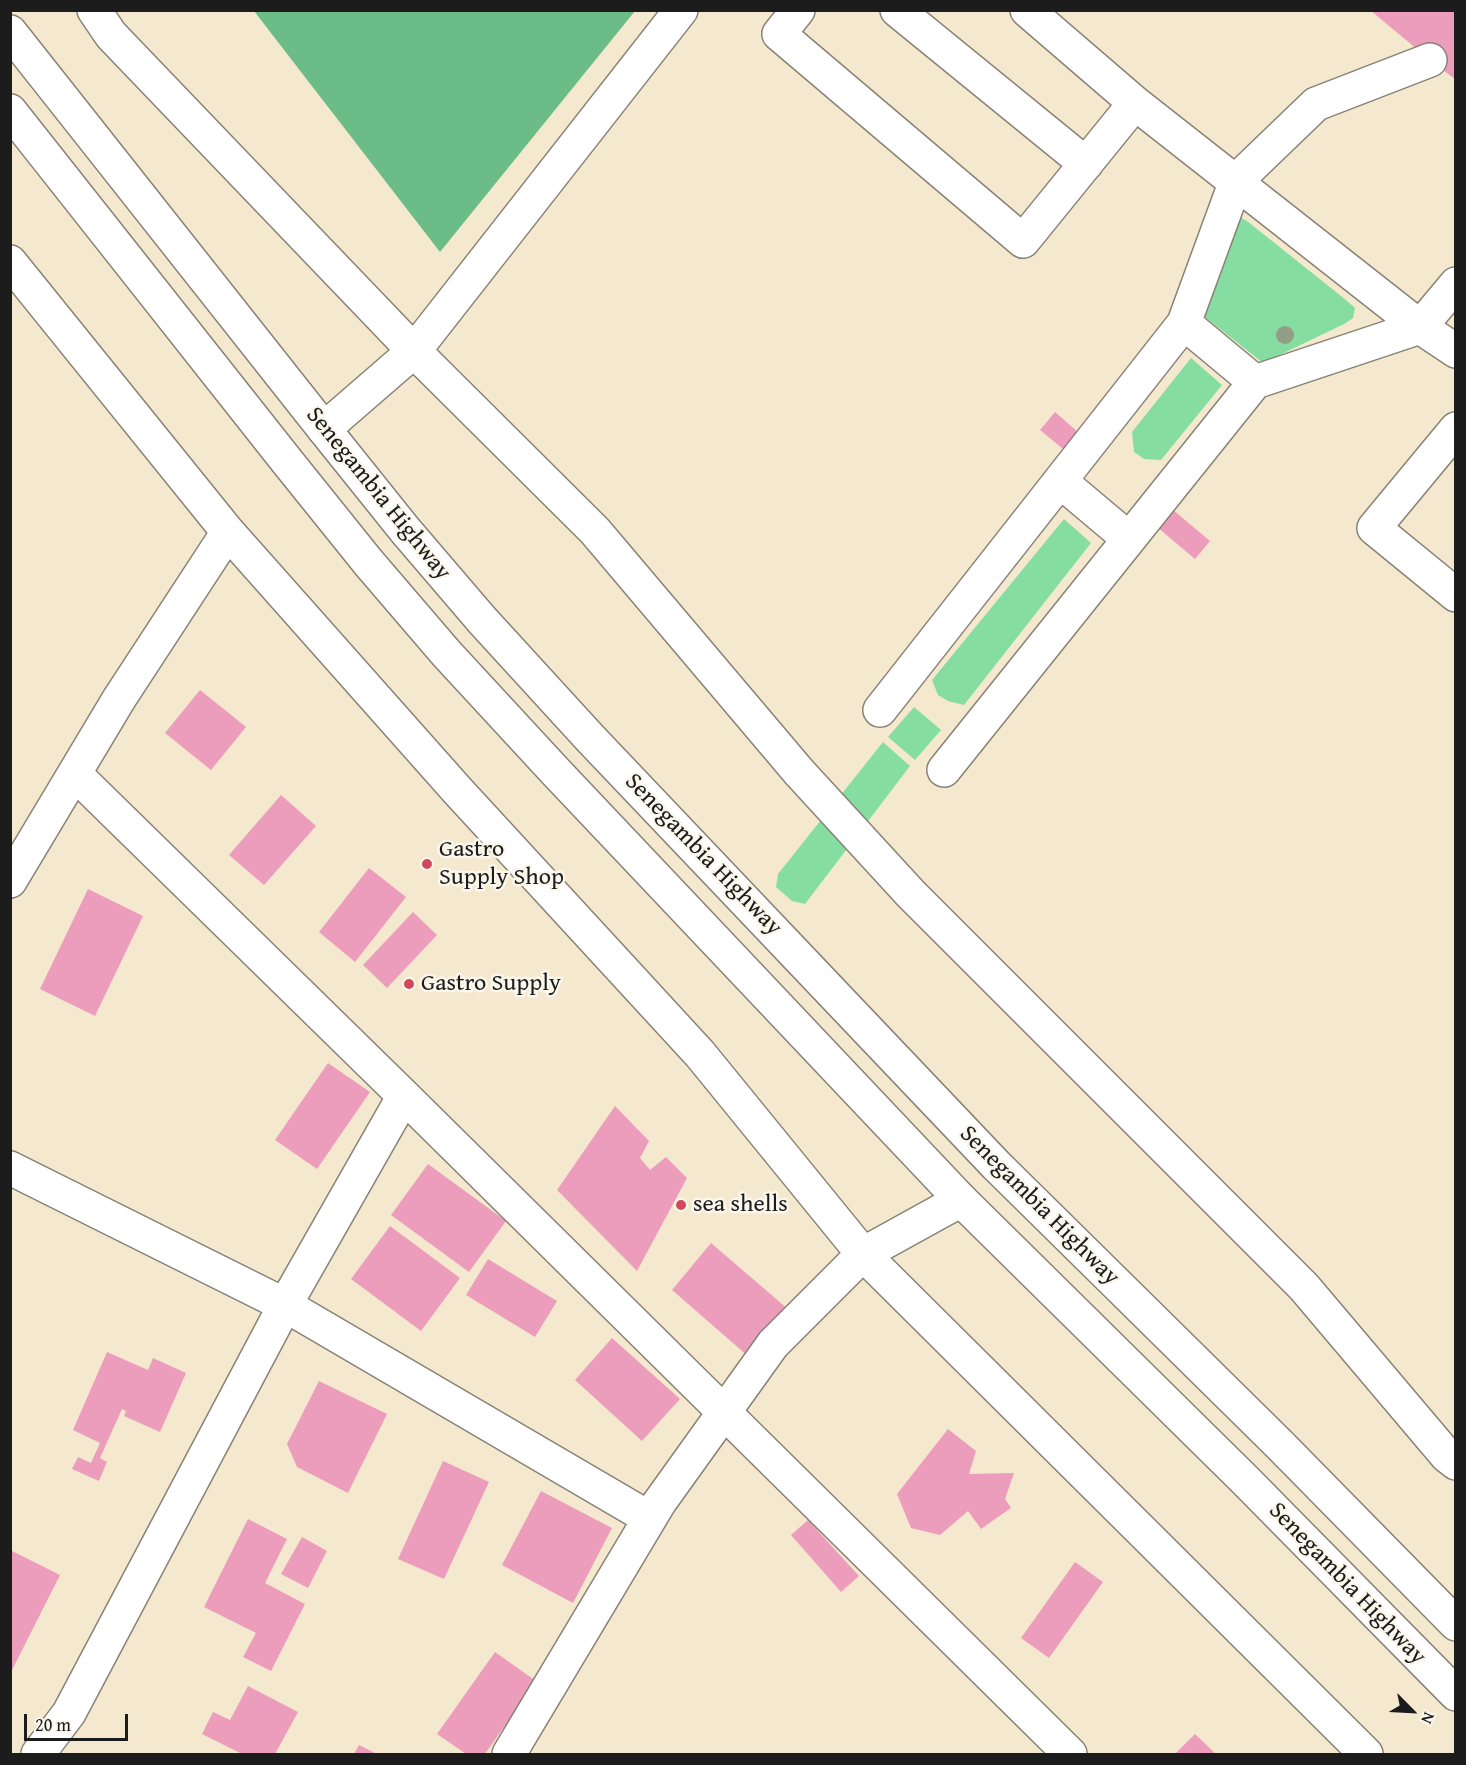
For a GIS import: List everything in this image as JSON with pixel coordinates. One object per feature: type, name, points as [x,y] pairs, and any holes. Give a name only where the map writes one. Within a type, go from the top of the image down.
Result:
[{"type":"street","points":[[94,10],[111,35],[414,351],[595,531],[799,772],[911,894],[1304,1287],[1455,1463]]},
{"type":"street","points":[[324,429],[414,351],[681,10]]},
{"type":"street","points":[[798,10],[779,34],[1023,241],[1135,103]]},
{"type":"street","points":[[897,10],[1086,164]]},
{"type":"street","points":[[1027,10],[1135,103],[1420,327],[1455,351]]},
{"type":"street","name":"Senegambia Highway","points":[[10,32],[405,530],[482,620],[590,738],[996,1165],[1271,1437],[1455,1624]]},
{"type":"street","points":[[880,710],[1184,323],[1236,181],[1316,104],[1430,60]]},
{"type":"street","name":"Senegambia Highway","points":[[10,111],[368,562],[446,653],[961,1200],[1245,1480],[1455,1694]]},
{"type":"street","points":[[10,262],[228,532],[457,790],[700,1054],[863,1254],[1366,1755]]},
{"type":"street","points":[[944,770],[1255,382],[1420,327],[1455,284]]},
{"type":"street","points":[[1184,323],[1255,382]]},
{"type":"street","points":[[1455,429],[1444,464],[1374,528],[1455,595]]},
{"type":"street","points":[[1060,481],[1129,539]]},
{"type":"street","points":[[10,881],[119,699],[228,532]]},
{"type":"street","points":[[75,774],[405,1096],[1070,1755]]},
{"type":"street","points":[[38,1755],[69,1713],[285,1305],[405,1096]]},
{"type":"street","points":[[10,1168],[285,1305],[649,1518]]},
{"type":"street","points":[[509,1755],[649,1518],[773,1344],[863,1254],[961,1200]]},
{"type":"green space","points":[[254,11],[635,11],[440,252]]},
{"type":"green space","points":[[1234,214],[1247,221],[1346,300],[1355,308],[1353,318],[1263,363],[1205,317],[1224,222]]},
{"type":"green space","points":[[1191,358],[1222,385],[1161,460],[1144,459],[1134,452],[1132,432]]},
{"type":"green space","points":[[1064,519],[1091,543],[964,705],[948,701],[938,695],[932,680]]},
{"type":"green space","points":[[914,707],[941,730],[915,760],[888,737]]},
{"type":"green space","points":[[883,742],[910,766],[805,904],[792,901],[776,887],[778,874]]},
{"type":"building","points":[[1370,10],[1456,10],[1456,80],[1430,60]]},
{"type":"building","points":[[1055,412],[1088,441],[1074,458],[1040,430]]},
{"type":"building","points":[[1172,509],[1210,541],[1195,559],[1157,527]]},
{"type":"building","points":[[200,690],[246,727],[211,770],[165,733]]},
{"type":"building","points":[[281,795],[316,826],[264,885],[229,855]]},
{"type":"building","points":[[369,868],[406,897],[355,962],[319,932]]},
{"type":"building","points":[[88,889],[143,916],[95,1016],[40,989]]},
{"type":"building","points":[[413,912],[437,935],[387,988],[363,965]]},
{"type":"building","points":[[328,1063],[370,1092],[317,1169],[275,1140]]},
{"type":"building","points":[[615,1106],[649,1141],[640,1158],[650,1170],[666,1157],[687,1178],[637,1271],[557,1190]]},
{"type":"building","points":[[428,1164],[506,1221],[469,1272],[391,1215]]},
{"type":"building","points":[[390,1226],[460,1278],[421,1331],[351,1279]]},
{"type":"building","points":[[711,1243],[789,1310],[749,1357],[672,1290]]},
{"type":"building","points":[[488,1259],[557,1301],[535,1337],[466,1295]]},
{"type":"building","points":[[612,1338],[680,1399],[642,1441],[575,1380]]},
{"type":"building","points":[[107,1352],[148,1370],[153,1358],[186,1373],[160,1432],[124,1416],[126,1411],[122,1409],[100,1458],[107,1462],[99,1481],[72,1469],[78,1457],[91,1463],[100,1443],[73,1430]]},
{"type":"building","points":[[319,1381],[387,1414],[348,1493],[297,1467],[287,1444]]},
{"type":"building","points":[[948,1429],[976,1451],[969,1474],[1014,1473],[1005,1499],[1011,1508],[981,1529],[968,1511],[940,1535],[911,1528],[897,1494]]},
{"type":"building","points":[[443,1461],[489,1482],[444,1579],[398,1559]]},
{"type":"building","points":[[541,1491],[612,1528],[573,1603],[502,1565]]},
{"type":"building","points":[[248,1519],[287,1539],[265,1583],[305,1604],[271,1671],[243,1657],[256,1633],[204,1607]]},
{"type":"building","points":[[808,1520],[859,1576],[841,1592],[791,1535]]},
{"type":"building","points":[[302,1537],[327,1551],[308,1588],[281,1574]]},
{"type":"building","points":[[10,1550],[60,1575],[10,1674]]},
{"type":"building","points":[[1075,1562],[1103,1582],[1049,1658],[1021,1638]]},
{"type":"building","points":[[495,1652],[536,1681],[485,1754],[466,1754],[437,1734]]},
{"type":"building","points":[[248,1686],[298,1712],[275,1754],[242,1754],[202,1734],[213,1712],[230,1720]]},
{"type":"building","points":[[1195,1734],[1216,1754],[1175,1754]]},
{"type":"building","points":[[359,1745],[377,1754],[354,1754]]},
{"type":"place","name":"Gastro Supply Shop","points":[[427,864]]},
{"type":"place","name":"Gastro Supply","points":[[409,984]]},
{"type":"place","name":"sea shells","points":[[681,1205]]}]
